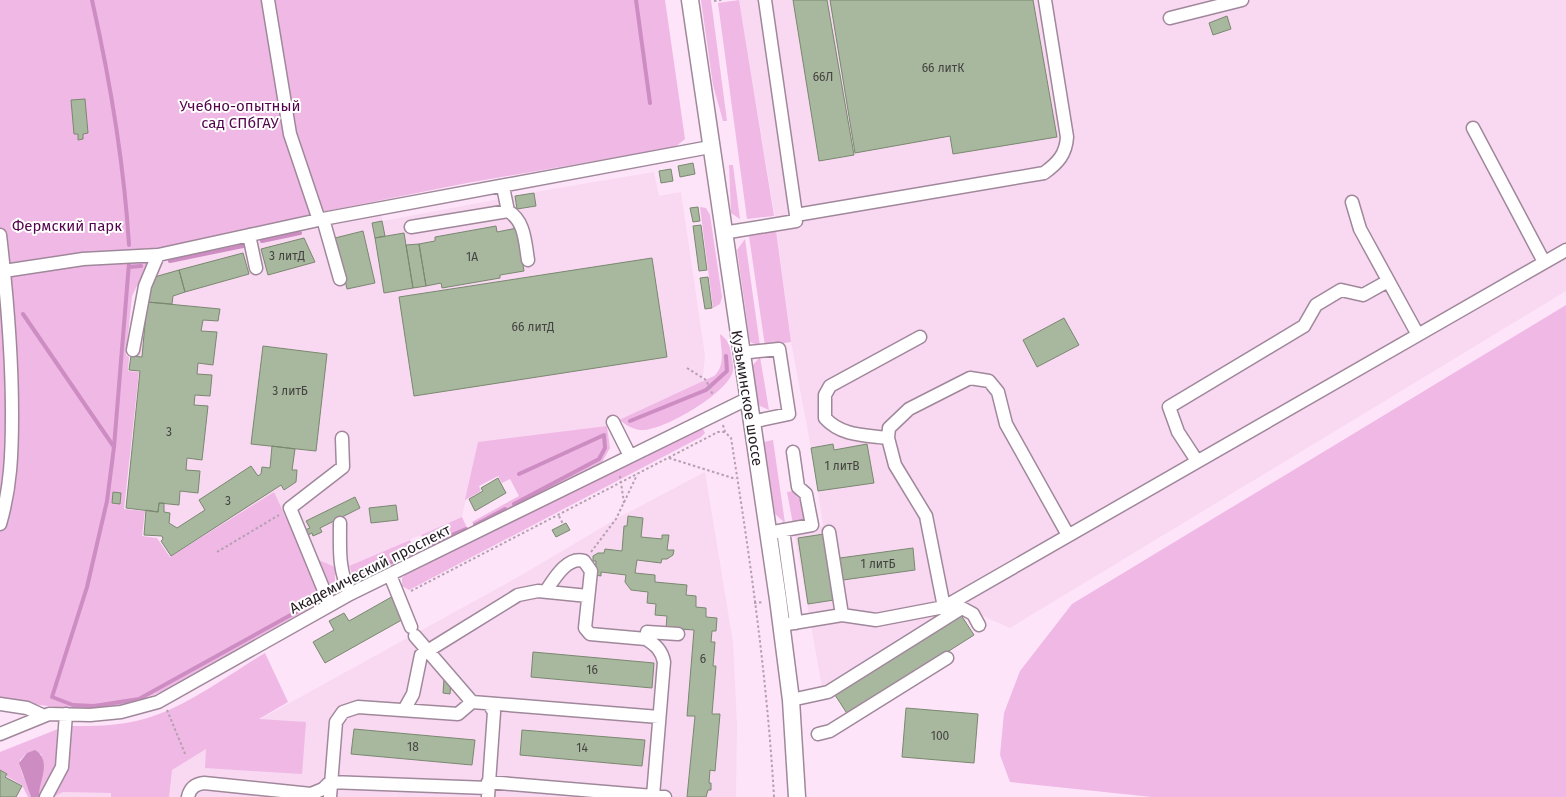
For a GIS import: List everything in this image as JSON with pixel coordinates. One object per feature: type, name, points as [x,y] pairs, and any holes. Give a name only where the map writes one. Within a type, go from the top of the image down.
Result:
[{"type":"main road","name":"Кузьминское шоссе","points":[[690,0],[747,398],[775,532],[789,624],[791,700],[797,797]]},
{"type":"street","points":[[268,0],[290,134],[321,219],[340,279]]},
{"type":"street","points":[[723,233],[796,220],[765,0]]},
{"type":"street","points":[[796,215],[1044,172],[1057,163],[1066,150],[1068,137],[1044,0]]},
{"type":"street","points":[[1170,18],[1242,0]]},
{"type":"street","points":[[1473,128],[1544,262]]},
{"type":"street","points":[[4,271],[83,259],[158,255],[321,219],[710,147]]},
{"type":"street","points":[[504,186],[508,211],[517,218],[522,226],[528,260]]},
{"type":"street","points":[[1352,202],[1360,229],[1418,335]]},
{"type":"street","points":[[411,227],[508,211]]},
{"type":"street","points":[[0,235],[11,353],[12,458],[9,487],[0,524]]},
{"type":"street","points":[[249,235],[256,268]]},
{"type":"street","points":[[789,624],[842,614],[876,620],[944,607],[1068,534],[1566,250]]},
{"type":"street","points":[[133,350],[144,286],[158,255]]},
{"type":"street","points":[[1197,461],[1178,432],[1169,407],[1304,326],[1316,305],[1340,290],[1364,295],[1388,281]]},
{"type":"street","points":[[888,438],[843,432],[832,426],[825,418],[825,395],[830,386],[920,337]]},
{"type":"street","points":[[740,353],[779,349],[789,414],[751,422]]},
{"type":"street","points":[[944,607],[926,516],[895,465],[888,438],[889,428],[909,409],[970,378],[989,381],[998,392],[1006,424],[1068,534]]},
{"type":"street","name":"Академический проспект","points":[[0,734],[42,715],[90,715],[121,712],[158,702],[350,594],[747,398]]},
{"type":"street","points":[[613,422],[630,456]]},
{"type":"street","points":[[330,605],[290,508],[344,466],[342,438]]},
{"type":"street","points":[[775,532],[812,524],[806,494],[798,487],[793,452]]},
{"type":"street","points":[[340,524],[339,563],[342,576],[350,594]]},
{"type":"street","points":[[829,532],[842,614]]},
{"type":"street","points":[[188,797],[191,788],[197,784],[311,794],[323,789],[330,782],[659,796],[659,717],[664,662],[662,653],[646,639],[590,634],[586,632],[591,571],[584,561],[573,560],[546,591]]},
{"type":"street","points":[[390,575],[413,632],[472,702],[659,717]]},
{"type":"street","points":[[404,710],[413,694],[421,655],[427,650],[518,594],[531,591],[546,591],[588,596]]},
{"type":"street","points":[[791,700],[828,692],[962,608],[973,614],[979,625]]},
{"type":"street","points":[[646,639],[647,632],[678,634]]},
{"type":"street","points":[[818,734],[830,731],[947,658]]},
{"type":"street","points":[[330,797],[336,722],[338,716],[343,712],[358,707],[458,714],[472,702]]},
{"type":"street","points":[[0,704],[27,708],[42,715]]},
{"type":"street","points":[[488,789],[494,712],[489,704]]},
{"type":"street","points":[[46,797],[62,767],[66,740],[66,714]]},
{"type":"path","points":[[714,1],[722,0]]},
{"type":"path","points":[[687,368],[706,380],[713,395]]},
{"type":"path","points":[[722,423],[725,432],[731,438],[737,479],[769,717],[774,797]]},
{"type":"path","points":[[406,593],[559,516],[718,432],[725,432]]},
{"type":"path","points":[[669,458],[737,479]]},
{"type":"path","points":[[584,561],[616,519],[637,475]]},
{"type":"path","points":[[217,552],[290,508]]},
{"type":"path","points":[[559,516],[563,524]]},
{"type":"path","points":[[166,708],[186,756]]},
{"type":"shaded area","points":[[739,0],[1566,0],[1566,291],[1010,628],[956,604],[822,687],[794,531],[823,526],[818,491],[873,483],[867,444],[834,450],[832,444],[811,448],[791,342],[775,218]]},
{"type":"shaded area","points":[[654,172],[659,196],[681,192],[705,356],[702,383],[607,426],[562,432],[469,484],[462,517],[349,566],[108,691],[128,584],[171,556],[161,541],[163,539],[162,536],[144,535],[146,510],[126,508],[140,371],[131,356],[147,259],[381,215],[383,221],[515,196],[517,209],[536,206],[535,192]]},
{"type":"shaded area","points":[[705,472],[733,642],[737,725],[736,797],[53,797],[63,792],[111,793],[206,749],[520,576],[616,519]]},
{"type":"shaded area","points":[[35,750],[43,760],[44,766],[39,797],[31,797],[19,763],[27,753]]},
{"type":"green space","points":[[0,0],[665,0],[685,139],[675,147],[467,183],[317,213],[155,250],[132,296],[126,355],[129,357],[128,371],[139,372],[124,509],[145,511],[142,536],[157,538],[170,557],[274,492],[324,600],[163,691],[130,704],[92,709],[72,709],[0,700]]},
{"type":"green space","points":[[701,0],[711,0],[727,121],[723,121],[713,85]]},
{"type":"green space","points":[[739,0],[774,216],[747,219],[718,3]]},
{"type":"green space","points":[[729,165],[733,165],[740,219],[731,213]]},
{"type":"green space","points":[[700,207],[706,208],[710,215],[722,297],[720,304],[713,308]]},
{"type":"green space","points":[[776,230],[791,342],[765,346],[749,236]]},
{"type":"green space","points":[[745,239],[760,346],[750,342],[737,250]]},
{"type":"green space","points":[[1566,305],[1566,797],[1152,797],[1010,782],[1000,755],[1004,713],[1020,671],[1072,604]]},
{"type":"green space","points":[[720,334],[729,345],[733,371],[725,384],[716,393],[676,419],[650,429],[640,430],[619,420],[714,376],[718,372],[721,362]]},
{"type":"green space","points":[[760,357],[769,410],[758,405],[752,366]]},
{"type":"green space","points":[[607,426],[610,448],[602,462],[475,527],[472,522],[519,496],[510,479],[502,483],[498,476],[479,486],[481,491],[465,500],[478,442]]},
{"type":"green space","points":[[702,427],[705,433],[701,437],[409,590],[402,586],[402,578],[405,575]]},
{"type":"green space","points":[[773,440],[785,523],[775,514],[764,442]]},
{"type":"green space","points":[[794,491],[797,497],[805,501],[809,522],[793,524],[787,492]]},
{"type":"green space","points":[[462,517],[468,530],[426,549],[421,535]]},
{"type":"green space","points":[[410,540],[416,554],[361,578],[353,576],[349,566]]},
{"type":"green space","points":[[314,558],[335,567],[335,591],[333,596]]},
{"type":"green space","points":[[265,653],[288,702],[259,719],[306,722],[302,774],[205,768],[206,749],[172,770],[169,797],[111,797],[111,793],[63,792],[53,797],[69,726],[116,724],[159,714],[190,699]]},
{"type":"green space","points":[[63,727],[62,753],[43,797],[39,797],[43,770],[41,754],[27,753],[20,760],[21,770],[31,797],[28,797],[22,785],[6,776],[7,774],[0,770],[0,752]]},
{"type":"building","points":[[793,0],[827,0],[854,155],[819,161]]},
{"type":"building","points":[[830,0],[1033,0],[1057,137],[953,154],[950,136],[855,153]]},
{"type":"building","points":[[1227,16],[1231,29],[1213,35],[1209,23]]},
{"type":"building","points":[[85,99],[88,133],[83,134],[83,139],[78,140],[78,134],[74,134],[71,100]]},
{"type":"building","points":[[693,163],[695,174],[680,177],[678,166]]},
{"type":"building","points":[[671,169],[673,181],[661,183],[659,171]]},
{"type":"building","points":[[534,193],[536,206],[517,209],[515,196]]},
{"type":"building","points":[[698,207],[700,221],[693,222],[690,208]]},
{"type":"building","points":[[382,221],[385,236],[375,238],[372,223]]},
{"type":"building","points":[[701,225],[707,270],[699,271],[693,226]]},
{"type":"building","points":[[496,226],[497,232],[517,228],[524,271],[500,275],[500,278],[442,288],[441,283],[426,286],[419,244],[435,241],[435,237]]},
{"type":"building","points":[[363,231],[375,283],[347,289],[335,238]]},
{"type":"building","points":[[404,233],[413,288],[384,293],[375,238]]},
{"type":"building","points":[[304,238],[315,262],[268,275],[261,249]]},
{"type":"building","points":[[419,244],[426,286],[413,288],[406,245]]},
{"type":"building","points":[[243,253],[249,274],[185,292],[179,270]]},
{"type":"building","points":[[652,258],[667,357],[414,396],[399,297]]},
{"type":"building","points":[[179,270],[185,292],[173,296],[172,304],[147,302],[151,278]]},
{"type":"building","points":[[708,277],[712,308],[705,309],[700,278]]},
{"type":"building","points":[[147,302],[220,309],[218,321],[203,320],[201,331],[217,332],[213,365],[198,363],[197,374],[212,375],[210,396],[195,395],[194,405],[208,406],[202,460],[187,458],[186,470],[200,471],[198,493],[180,491],[179,505],[159,503],[158,512],[126,508],[140,371],[129,370],[131,356],[142,357]]},
{"type":"building","points":[[1064,318],[1079,345],[1037,367],[1023,340]]},
{"type":"building","points":[[263,346],[327,354],[316,451],[251,444]]},
{"type":"building","points":[[833,444],[834,450],[867,444],[874,483],[818,491],[811,448]]},
{"type":"building","points":[[272,446],[295,449],[292,470],[297,470],[296,482],[284,490],[281,485],[171,556],[161,541],[163,539],[162,536],[144,535],[146,510],[158,512],[159,503],[164,503],[164,512],[170,513],[169,523],[177,528],[205,510],[199,500],[251,466],[258,476],[261,474],[262,467],[270,468]]},
{"type":"building","points":[[498,478],[506,493],[475,511],[469,499],[483,491],[481,488]]},
{"type":"building","points":[[113,492],[121,493],[120,504],[112,503]]},
{"type":"building","points":[[355,497],[360,508],[320,528],[322,532],[313,536],[312,533],[308,535],[305,530],[310,528],[306,521]]},
{"type":"building","points":[[396,505],[398,520],[371,523],[369,508]]},
{"type":"building","points":[[628,516],[643,518],[641,537],[662,539],[662,535],[669,535],[667,550],[674,550],[673,555],[667,559],[662,559],[661,563],[637,560],[635,573],[655,575],[655,582],[687,585],[686,595],[696,596],[696,607],[706,608],[706,617],[717,618],[716,631],[712,631],[711,642],[715,642],[713,666],[716,666],[712,714],[720,714],[715,771],[710,770],[709,783],[711,783],[711,790],[708,790],[706,797],[687,797],[695,716],[687,716],[694,630],[666,628],[667,616],[655,615],[656,604],[647,603],[648,592],[631,590],[625,582],[626,575],[601,572],[601,576],[595,575],[596,561],[593,561],[593,556],[598,553],[604,553],[605,549],[622,551],[624,526],[627,526]]},
{"type":"building","points":[[566,523],[570,530],[556,537],[552,530]]},
{"type":"building","points":[[824,534],[834,600],[808,604],[798,538]]},
{"type":"building","points":[[913,548],[915,570],[843,580],[840,558]]},
{"type":"building","points":[[395,595],[407,617],[325,663],[313,642],[334,630],[329,621],[344,613],[349,621]]},
{"type":"building","points":[[961,615],[974,635],[848,715],[835,695]]},
{"type":"building","points":[[533,652],[654,663],[652,688],[531,677]]},
{"type":"building","points":[[444,679],[451,680],[450,694],[443,693]]},
{"type":"building","points":[[906,708],[978,714],[974,763],[902,757]]},
{"type":"building","points":[[354,729],[475,740],[472,765],[351,754]]},
{"type":"building","points":[[522,730],[645,740],[642,766],[520,755]]},
{"type":"building","points":[[0,770],[7,774],[5,777],[22,786],[16,797],[0,797]]},
{"type":"waterway","points":[[92,0],[115,122],[124,183],[129,245]]},
{"type":"waterway","points":[[636,0],[650,103]]},
{"type":"waterway","points":[[262,241],[300,233]]},
{"type":"waterway","points":[[170,261],[243,246]]},
{"type":"waterway","points":[[129,263],[114,447],[107,501],[87,587],[52,697],[73,705],[94,706],[139,699],[316,601]]},
{"type":"waterway","points":[[129,267],[141,266]]},
{"type":"waterway","points":[[23,314],[114,447]]},
{"type":"waterway","points":[[630,421],[706,390],[727,371],[726,356]]},
{"type":"waterway","points":[[514,504],[599,459],[605,448],[604,435],[519,474]]},
{"type":"waterway","points":[[475,525],[505,509]]},
{"type":"waterway","points":[[428,545],[466,529]]},
{"type":"waterway","points":[[363,575],[411,553]]},
{"type":"park label","name":"Учебно-опытный сад СПбГАУ","points":[[240,114]]},
{"type":"park label","name":"Фермский парк","points":[[67,226]]}]
